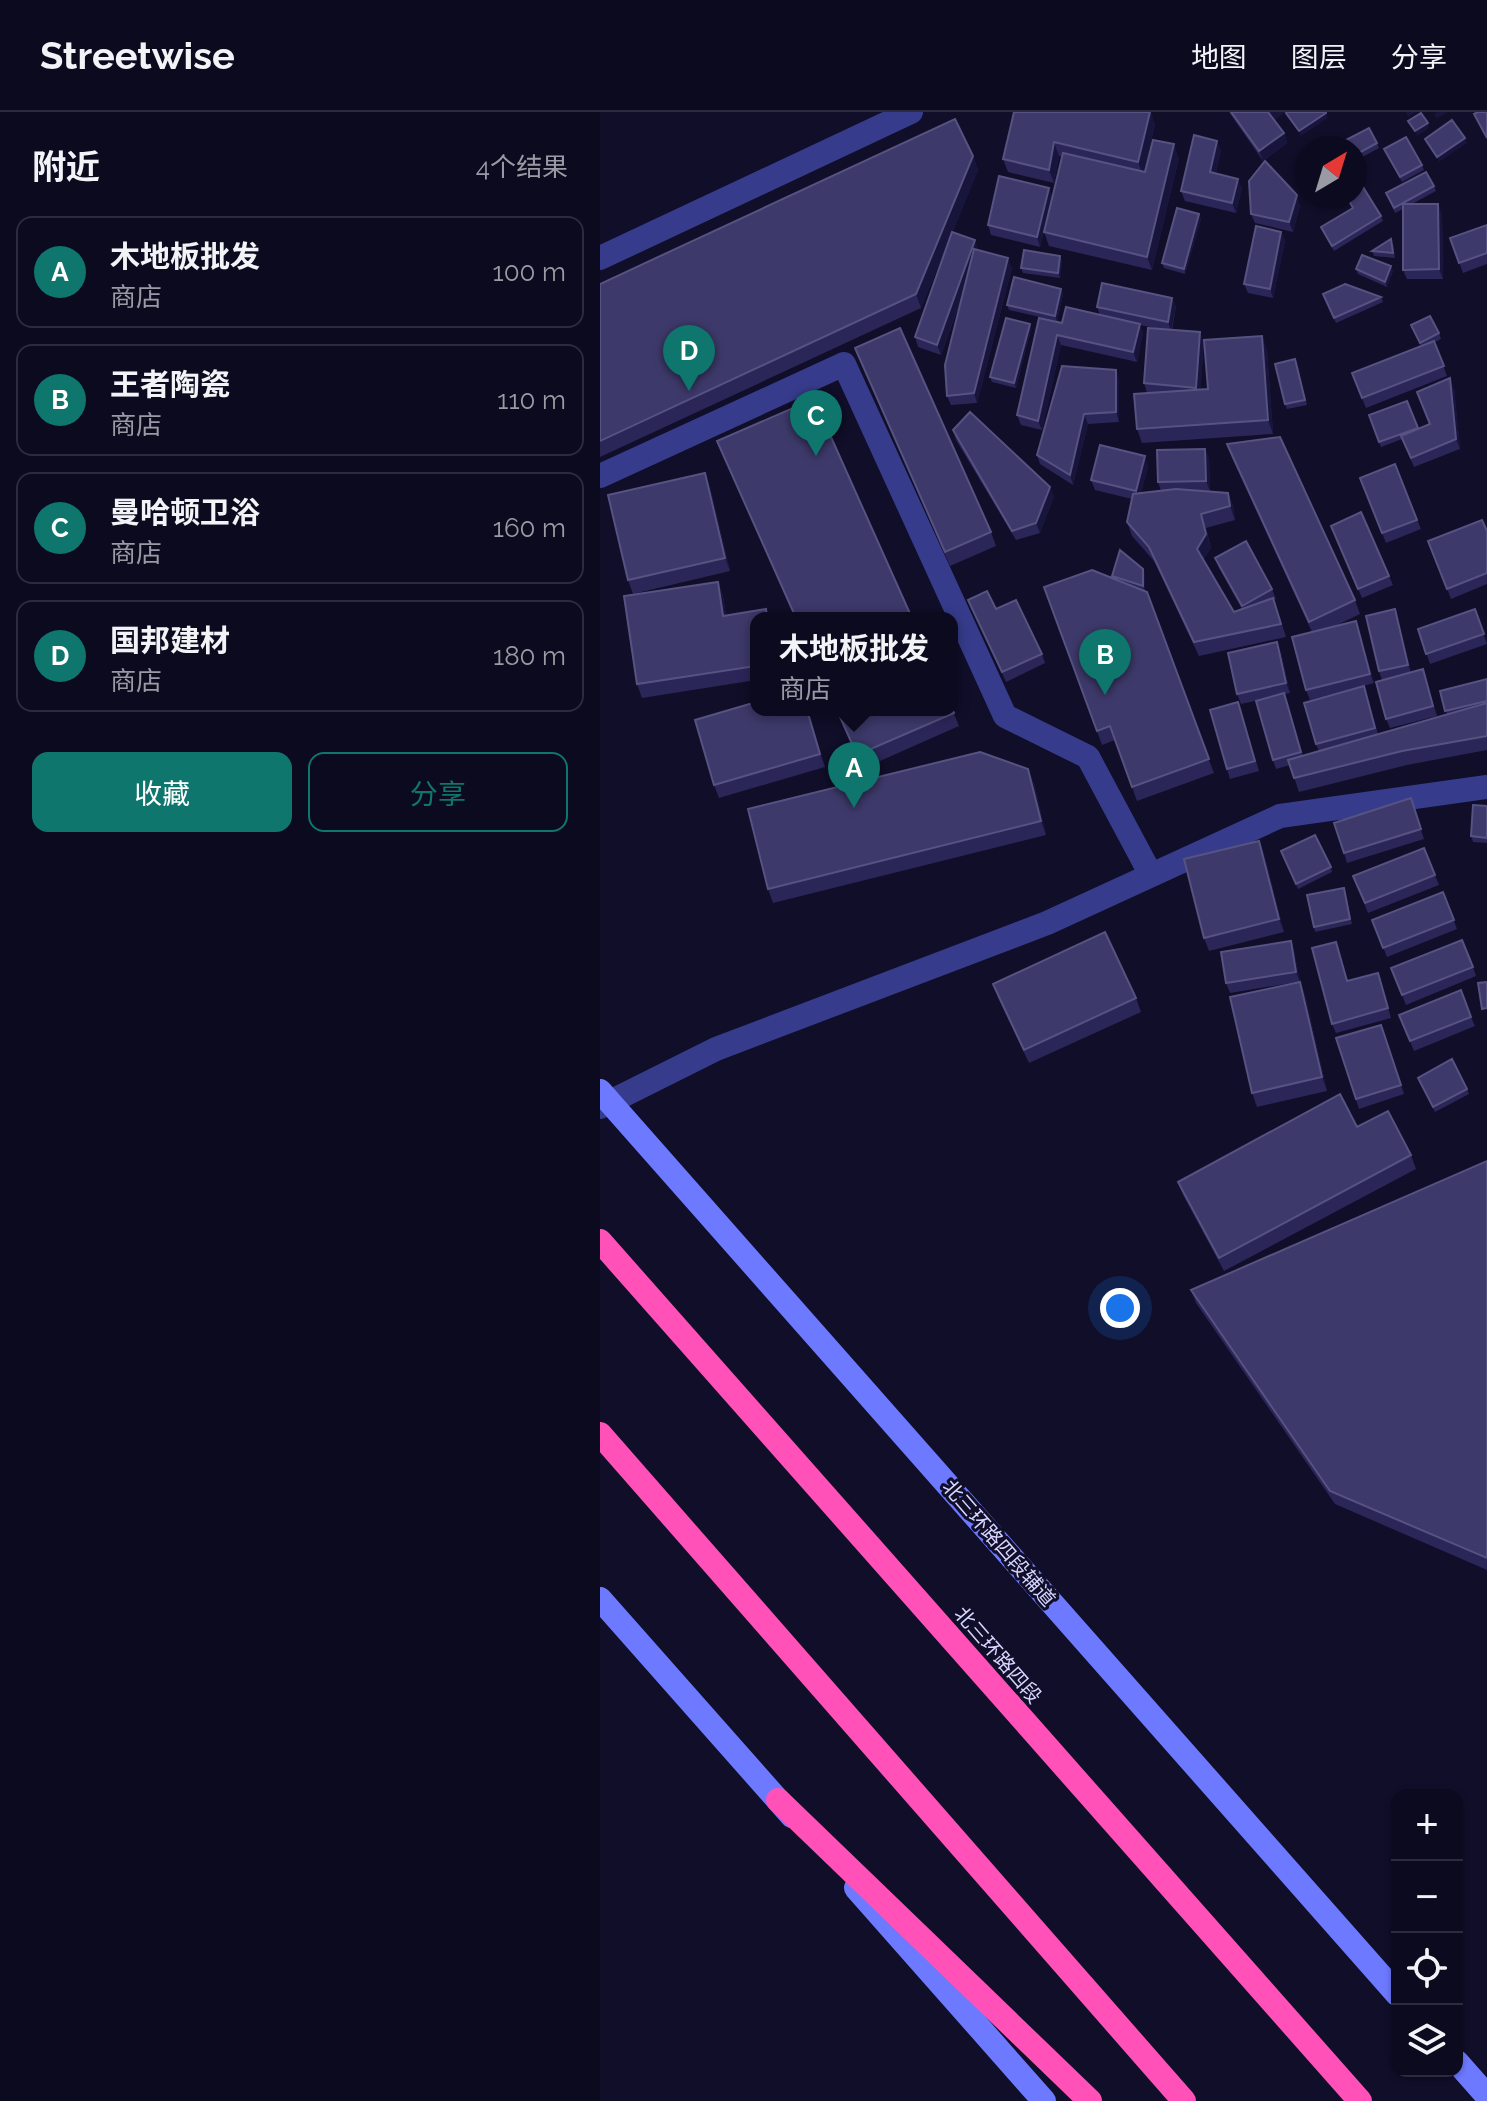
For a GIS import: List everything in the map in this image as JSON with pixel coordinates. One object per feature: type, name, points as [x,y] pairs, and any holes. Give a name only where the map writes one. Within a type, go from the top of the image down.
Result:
[{"type":"highway","name":"北三环路四段","points":[[600,1241],[1360,2101]]},
{"type":"highway","points":[[600,1434],[1184,2101]]},
{"type":"highway","points":[[778,1800],[1090,2101]]},
{"type":"main road","name":"北三环路四段辅道","points":[[600,1091],[1391,1987]]},
{"type":"main road","points":[[600,1599],[1044,2101]]},
{"type":"main road","points":[[1463,2069],[1487,2096]]},
{"type":"street","points":[[600,258],[911,112]]},
{"type":"street","points":[[600,476],[844,364],[957,612]]},
{"type":"street","points":[[958,613],[1005,716],[1088,757],[1151,875]]},
{"type":"street","points":[[600,1107],[716,1049],[1047,923],[1280,816],[1487,787]]},
{"type":"building","points":[[1014,112],[1150,112],[1138,162],[1054,142],[1049,170],[1003,159]]},
{"type":"building","points":[[1231,112],[1268,112],[1284,133],[1259,151]]},
{"type":"building","points":[[1287,112],[1326,112],[1326,113],[1299,131]]},
{"type":"building","points":[[1487,112],[1487,138],[1474,114]]},
{"type":"building","points":[[1421,113],[1428,123],[1415,131],[1408,121]]},
{"type":"building","points":[[955,119],[973,156],[916,294],[600,441],[600,284]]},
{"type":"building","points":[[1452,120],[1465,138],[1437,157],[1425,139]]},
{"type":"building","points":[[1369,128],[1377,143],[1367,148],[1367,136],[1354,136]]},
{"type":"building","points":[[1194,135],[1217,141],[1210,172],[1238,179],[1232,203],[1181,191]]},
{"type":"building","points":[[1406,137],[1422,165],[1400,177],[1384,149]]},
{"type":"building","points":[[1153,140],[1174,144],[1147,257],[1044,232],[1063,153],[1145,172]]},
{"type":"building","points":[[1265,161],[1295,193],[1289,222],[1251,214],[1249,181]]},
{"type":"building","points":[[1426,172],[1434,186],[1394,208],[1386,193]]},
{"type":"building","points":[[999,176],[1049,188],[1037,237],[988,225]]},
{"type":"building","points":[[1367,193],[1381,216],[1332,246],[1321,227],[1353,208],[1367,208]]},
{"type":"building","points":[[1403,204],[1438,204],[1439,269],[1403,270]]},
{"type":"building","points":[[1177,208],[1199,214],[1184,269],[1162,263]]},
{"type":"building","points":[[1487,225],[1487,253],[1459,263],[1450,238]]},
{"type":"building","points":[[1256,226],[1281,232],[1270,289],[1244,284]]},
{"type":"building","points":[[952,232],[975,240],[937,345],[915,337]]},
{"type":"building","points":[[1391,239],[1393,253],[1372,251]]},
{"type":"building","points":[[974,249],[1008,258],[974,393],[947,396],[945,365]]},
{"type":"building","points":[[1024,250],[1060,256],[1058,273],[1021,268]]},
{"type":"building","points":[[1362,255],[1391,266],[1385,282],[1356,269]]},
{"type":"building","points":[[1014,277],[1061,289],[1055,316],[1007,305]]},
{"type":"building","points":[[1102,283],[1172,298],[1168,322],[1097,307]]},
{"type":"building","points":[[1345,284],[1381,297],[1334,318],[1323,294]]},
{"type":"building","points":[[1066,307],[1140,324],[1133,352],[1057,335],[1038,421],[1017,415],[1039,318],[1062,323]]},
{"type":"building","points":[[1430,316],[1439,333],[1420,343],[1411,325]]},
{"type":"building","points":[[1006,318],[1030,324],[1014,383],[990,377]]},
{"type":"building","points":[[900,328],[991,532],[945,552],[855,348]]},
{"type":"building","points":[[1148,328],[1200,332],[1196,388],[1144,383]]},
{"type":"building","points":[[1262,336],[1268,420],[1137,429],[1134,394],[1208,389],[1204,340]]},
{"type":"building","points":[[1434,341],[1444,366],[1362,398],[1352,373]]},
{"type":"building","points":[[1295,359],[1305,400],[1285,404],[1275,364]]},
{"type":"building","points":[[1062,366],[1116,370],[1116,412],[1084,414],[1070,475],[1037,455]]},
{"type":"building","points":[[1450,378],[1456,439],[1411,458],[1401,436],[1430,424],[1417,392]]},
{"type":"building","points":[[814,399],[909,612],[793,612],[717,441]]},
{"type":"building","points":[[1407,401],[1418,428],[1379,442],[1369,415]]},
{"type":"building","points":[[970,412],[1050,487],[1036,523],[1012,531],[953,430]]},
{"type":"building","points":[[1280,437],[1355,600],[1309,622],[1227,444]]},
{"type":"building","points":[[1100,445],[1145,456],[1136,491],[1091,480]]},
{"type":"building","points":[[1205,449],[1206,481],[1158,482],[1157,450]]},
{"type":"building","points":[[1395,464],[1417,520],[1382,533],[1360,478]]},
{"type":"building","points":[[705,473],[725,558],[628,580],[608,495]]},
{"type":"building","points":[[1176,489],[1228,493],[1230,506],[1201,514],[1206,534],[1197,549],[1234,612],[1273,598],[1281,624],[1194,642],[1149,547],[1127,522],[1133,494]]},
{"type":"building","points":[[1361,512],[1389,576],[1358,589],[1331,526]]},
{"type":"building","points":[[1482,520],[1487,531],[1487,573],[1447,589],[1428,541]]},
{"type":"building","points":[[1246,541],[1272,589],[1242,606],[1215,558]]},
{"type":"building","points":[[1120,550],[1143,569],[1143,586],[1112,576]]},
{"type":"building","points":[[1092,570],[1147,592],[1209,759],[1132,787],[1110,726],[1097,731],[1044,587]]},
{"type":"building","points":[[718,582],[723,616],[766,609],[766,612],[750,612],[750,667],[637,684],[624,596]]},
{"type":"building","points":[[987,591],[996,609],[1016,600],[1042,654],[1002,672],[968,600]]},
{"type":"building","points":[[1395,609],[1408,665],[1379,671],[1366,616]]},
{"type":"building","points":[[1475,609],[1484,634],[1426,654],[1418,629]]},
{"type":"building","points":[[1356,621],[1370,674],[1306,690],[1292,637]]},
{"type":"building","points":[[1277,642],[1286,683],[1237,694],[1228,653]]},
{"type":"building","points":[[1423,669],[1433,706],[1386,719],[1376,682]]},
{"type":"building","points":[[1487,679],[1487,701],[1445,711],[1440,691]]},
{"type":"building","points":[[1364,686],[1375,728],[1316,744],[1304,703]]},
{"type":"building","points":[[1284,693],[1301,752],[1273,760],[1256,701]]},
{"type":"building","points":[[1238,702],[1255,761],[1227,769],[1210,710]]},
{"type":"building","points":[[1487,703],[1487,736],[1402,751],[1294,778],[1288,760]]},
{"type":"building","points":[[750,704],[750,716],[809,716],[820,754],[714,785],[695,720]]},
{"type":"building","points":[[840,716],[947,716],[857,755]]},
{"type":"building","points":[[980,752],[1028,769],[1041,821],[768,889],[748,809]]},
{"type":"building","points":[[1411,798],[1421,829],[1344,853],[1334,823]]},
{"type":"building","points":[[1473,805],[1487,806],[1487,838],[1471,836]]},
{"type":"building","points":[[1315,835],[1331,867],[1296,884],[1281,851]]},
{"type":"building","points":[[1259,841],[1279,919],[1204,938],[1184,859]]},
{"type":"building","points":[[1424,848],[1435,875],[1365,903],[1353,876]]},
{"type":"building","points":[[1344,888],[1350,919],[1314,927],[1307,895]]},
{"type":"building","points":[[1443,892],[1454,920],[1383,948],[1372,920]]},
{"type":"building","points":[[1105,932],[1136,998],[1024,1050],[993,984]]},
{"type":"building","points":[[1462,940],[1473,967],[1402,995],[1391,968]]},
{"type":"building","points":[[1291,941],[1296,972],[1226,983],[1221,952]]},
{"type":"building","points":[[1336,942],[1347,981],[1378,973],[1388,1008],[1332,1024],[1312,948]]},
{"type":"building","points":[[1300,982],[1322,1077],[1252,1093],[1230,997]]},
{"type":"building","points":[[1487,982],[1487,1008],[1482,1009],[1478,983]]},
{"type":"building","points":[[1461,990],[1471,1017],[1410,1041],[1399,1015]]},
{"type":"building","points":[[1381,1025],[1401,1085],[1356,1099],[1336,1038]]},
{"type":"building","points":[[1452,1059],[1467,1089],[1433,1107],[1418,1078]]},
{"type":"building","points":[[1340,1094],[1357,1127],[1388,1111],[1411,1155],[1219,1258],[1178,1182]]},
{"type":"building","points":[[1487,1161],[1487,1558],[1330,1491],[1191,1290]]},
{"type":"place","name":"国邦建材","points":[[689,391]]},
{"type":"place","name":"曼哈顿卫浴","points":[[816,456]]},
{"type":"place","name":"王者陶瓷","points":[[1105,695]]},
{"type":"place","name":"木地板批发","points":[[854,808]]}]
